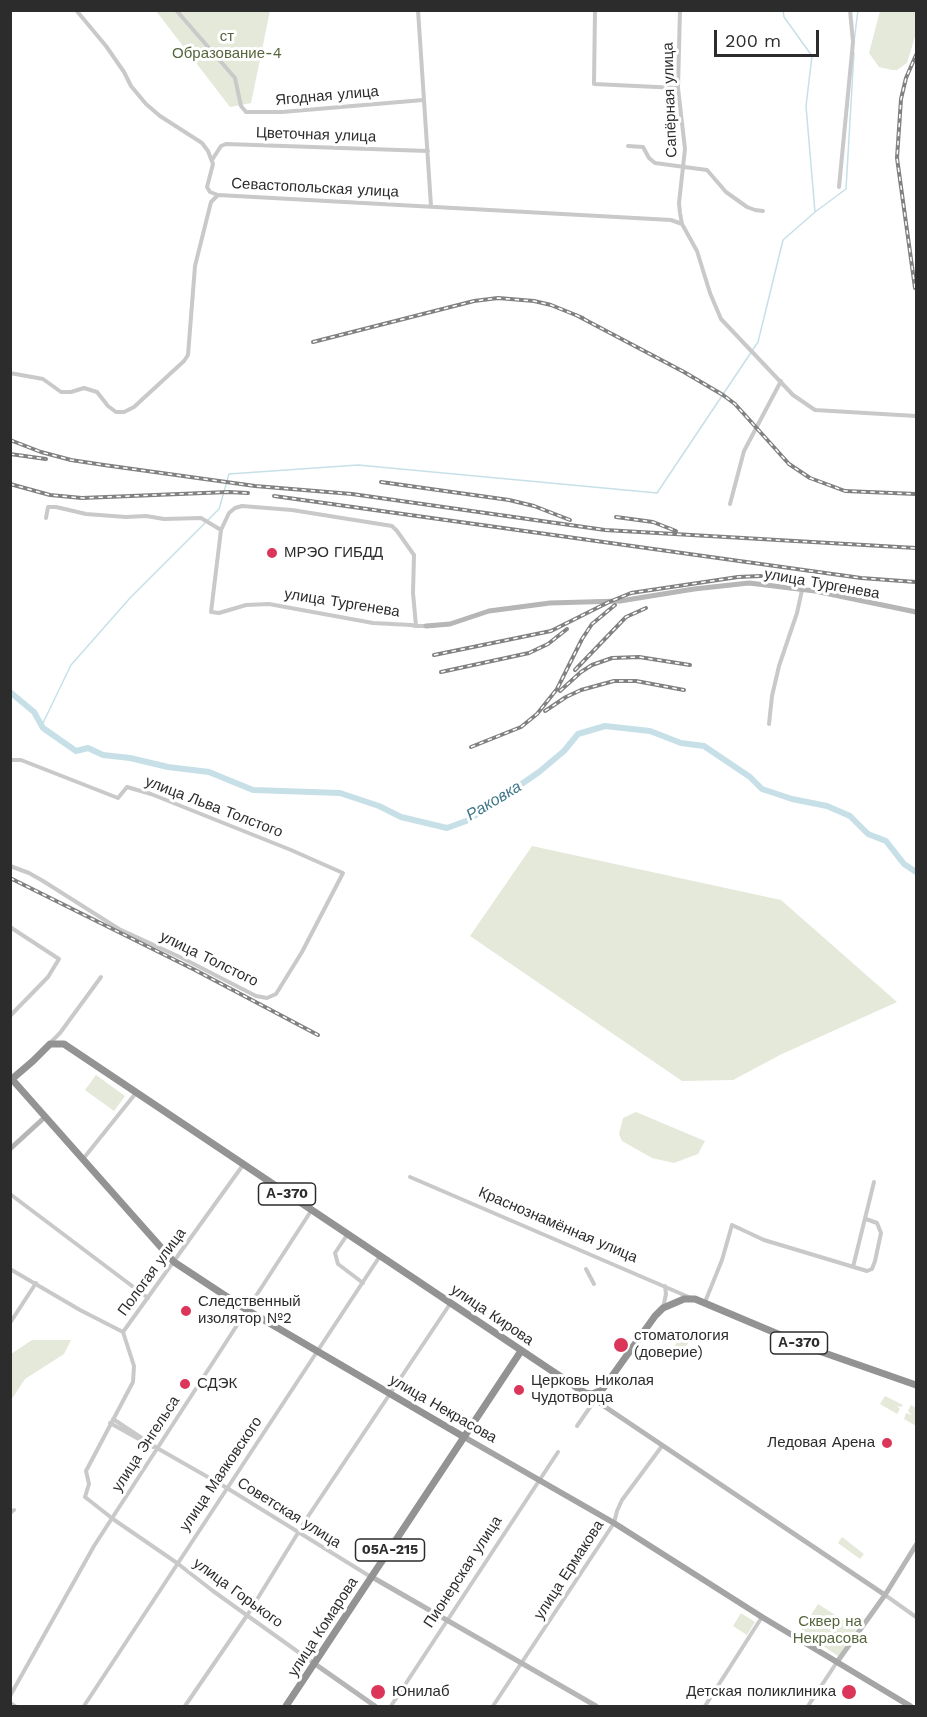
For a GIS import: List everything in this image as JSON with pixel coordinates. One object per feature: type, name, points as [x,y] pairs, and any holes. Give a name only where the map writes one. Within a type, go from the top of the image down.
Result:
[{"type":"highway","points":[[11,1078],[50,1044]]},
{"type":"highway","name":"улица Кирова","points":[[50,1044],[64,1044],[585,1393]]},
{"type":"highway","name":"улица Некрасова","points":[[11,1078],[174,1262],[247,1310],[464,1437]]},
{"type":"highway","name":"Краснознамённая улица","points":[[663,1308],[684,1299],[695,1299],[816,1350],[916,1385]]},
{"type":"highway","name":"А-370","points":[[603,1390],[654,1316],[663,1308]]},
{"type":"highway","name":"улица Комарова","points":[[286,1707],[521,1352]]},
{"type":"highway","points":[[585,1393],[592,1394],[603,1390]]},
{"type":"main road","name":"улица Некрасова","points":[[464,1437],[614,1523],[910,1707]]},
{"type":"street","points":[[76,10],[106,46],[131,86],[146,104],[160,116],[202,143],[212,160],[207,187],[210,192],[218,195]]},
{"type":"street","name":"Ягодная улица","points":[[176,10],[235,78],[239,100],[246,112],[263,113],[423,100]]},
{"type":"street","points":[[418,10],[431,206]]},
{"type":"street","points":[[595,10],[594,84],[678,88]]},
{"type":"street","name":"Сапёрная улица","points":[[680,10],[678,88],[684,126],[684,166],[679,203],[682,224]]},
{"type":"street","points":[[839,187],[853,42],[850,10]]},
{"type":"street","name":"Цветочная улица","points":[[212,160],[221,146],[226,144],[428,151]]},
{"type":"street","points":[[628,146],[643,147],[655,163],[706,170],[726,192],[747,207],[763,211]]},
{"type":"street","name":"Севастопольская улица","points":[[10,373],[43,379],[61,392],[84,388],[97,392],[116,412],[124,412],[134,407],[188,355],[195,266],[212,202],[218,195],[671,220],[682,224]]},
{"type":"street","points":[[682,224],[697,251],[721,319],[793,395],[815,410],[916,416]]},
{"type":"street","points":[[730,504],[744,451],[781,381]]},
{"type":"street","points":[[46,518],[48,507],[56,507],[86,514],[146,516],[164,519],[201,518],[221,530],[229,513],[242,506],[292,510],[392,526],[414,555],[413,593],[416,626]]},
{"type":"street","name":"улица Тургенева","points":[[221,530],[211,612],[219,613],[246,605],[269,604],[374,623],[426,626],[450,624],[489,611],[550,603],[620,601],[748,583],[802,590],[916,612]]},
{"type":"street","points":[[769,724],[772,696],[779,666],[797,613],[802,590]]},
{"type":"street","name":"улица Льва Толстого","points":[[10,760],[21,760],[118,798],[127,787],[151,794],[343,873]]},
{"type":"street","name":"улица Толстого","points":[[11,867],[43,881],[118,929],[182,958],[256,996],[267,998],[276,994],[302,952],[343,873]]},
{"type":"street","points":[[10,927],[59,959],[48,977],[10,1016]]},
{"type":"street","points":[[50,1044],[101,977]]},
{"type":"street","points":[[83,1159],[136,1093]]},
{"type":"street","points":[[10,1149],[45,1117]]},
{"type":"street","name":"Пологая улица","points":[[87,1500],[89,1484],[86,1471],[133,1378],[134,1366],[123,1332],[243,1165]]},
{"type":"street","name":"Краснознамённая улица","points":[[410,1177],[695,1299]]},
{"type":"street","points":[[853,1267],[874,1182]]},
{"type":"street","points":[[10,1194],[148,1298]]},
{"type":"street","name":"улица Энгельса","points":[[10,1696],[94,1546],[311,1211]]},
{"type":"street","points":[[704,1303],[722,1260],[732,1225],[764,1240],[867,1271],[872,1269],[880,1237],[877,1223],[866,1219]]},
{"type":"street","points":[[348,1234],[335,1253],[338,1264],[363,1283]]},
{"type":"street","name":"улица Маяковского","points":[[84,1707],[380,1256]]},
{"type":"street","points":[[10,1269],[123,1332]]},
{"type":"street","points":[[586,1269],[594,1284]]},
{"type":"street","points":[[10,1323],[36,1283]]},
{"type":"street","points":[[663,1308],[665,1286]]},
{"type":"street","points":[[185,1707],[450,1304]]},
{"type":"street","points":[[577,1426],[603,1390]]},
{"type":"street","name":"улица Кирова","points":[[585,1393],[916,1617]]},
{"type":"street","name":"Советская улица","points":[[112,1421],[372,1577],[594,1706]]},
{"type":"street","name":"улица Ермакова","points":[[493,1707],[614,1523],[622,1500],[662,1446]]},
{"type":"street","name":"Пионерская улица","points":[[391,1707],[558,1452]]},
{"type":"street","name":"улица Горького","points":[[87,1500],[375,1707]]},
{"type":"street","points":[[808,1707],[885,1595],[916,1545]]},
{"type":"street","points":[[705,1707],[762,1617]]},
{"type":"street","points":[[10,1703],[15,1707]]},
{"type":"green space","name":"ст Образование-4","points":[[156,11],[270,11],[251,103],[230,107]]},
{"type":"green space","points":[[880,11],[916,11],[916,33],[907,63],[897,70],[879,67],[869,53]]},
{"type":"green space","points":[[532,846],[781,900],[897,1002],[782,1054],[733,1080],[682,1081],[470,936]]},
{"type":"green space","points":[[96,1075],[125,1096],[114,1111],[85,1090]]},
{"type":"green space","points":[[636,1112],[705,1141],[698,1154],[674,1163],[652,1158],[622,1141],[619,1134],[623,1118]]},
{"type":"green space","points":[[680,1336],[690,1340],[680,1356],[672,1351]]},
{"type":"green space","points":[[32,1340],[71,1340],[64,1354],[25,1379],[11,1400],[11,1354]]},
{"type":"green space","points":[[885,1396],[903,1405],[897,1406],[900,1409],[897,1414],[880,1404]]},
{"type":"green space","points":[[911,1405],[916,1408],[916,1426],[904,1419],[906,1413],[912,1415],[908,1411]]},
{"type":"green space","points":[[842,1537],[864,1554],[860,1559],[838,1543]]},
{"type":"green space","name":"Сквер на Некрасова","points":[[818,1604],[857,1629],[838,1656],[801,1631]]},
{"type":"green space","points":[[741,1613],[755,1622],[747,1635],[733,1626]]},
{"type":"waterway","points":[[42,725],[71,665],[130,598],[219,509],[229,474],[358,465],[657,493],[758,342],[783,240],[815,212],[806,106],[812,56],[784,17],[783,10]]},
{"type":"waterway","points":[[854,42],[858,10]]},
{"type":"waterway","points":[[815,212],[846,189],[854,53]]},
{"type":"waterway","name":"Раковка","points":[[10,692],[34,712],[43,728],[76,751],[88,748],[103,755],[209,772],[253,790],[340,793],[379,806],[401,817],[447,828],[466,821],[539,772],[564,751],[578,734],[605,726],[650,731],[681,743],[704,746],[750,777],[762,789],[792,799],[827,806],[850,816],[868,834],[886,841],[904,864],[916,872]]},
{"type":"railway","points":[[915,288],[897,158],[901,99],[906,78],[916,55]]},
{"type":"railway","points":[[313,342],[474,301],[498,298],[534,301],[583,318]]},
{"type":"railway","points":[[576,315],[723,395],[735,404],[789,464],[810,478],[845,491],[916,494]]},
{"type":"railway","points":[[10,440],[71,460],[104,465],[255,486],[352,494],[605,530],[916,548]]},
{"type":"railway","points":[[10,454],[46,459]]},
{"type":"railway","points":[[381,482],[509,500],[534,506],[570,520]]},
{"type":"railway","points":[[10,484],[50,495],[82,498],[248,493]]},
{"type":"railway","points":[[274,496],[861,578],[916,582]]},
{"type":"railway","points":[[616,517],[653,522],[676,531]]},
{"type":"railway","points":[[434,655],[551,631],[631,593],[738,577],[761,576]]},
{"type":"railway","points":[[471,747],[521,727],[537,714],[557,689],[592,624],[615,605]]},
{"type":"railway","points":[[575,670],[626,617],[646,608]]},
{"type":"railway","points":[[441,672],[529,653],[548,644],[567,629]]},
{"type":"railway","points":[[560,691],[592,665],[612,658],[639,657],[690,665]]},
{"type":"railway","points":[[545,711],[581,690],[614,681],[636,681],[684,690]]},
{"type":"railway","points":[[10,878],[195,970],[318,1035]]},
{"type":"place","name":"МРЭО ГИБДД","points":[[272,553]]},
{"type":"place","name":"Следственный изолятор №2","points":[[186,1311]]},
{"type":"place","name":"стоматология (доверие)","points":[[621,1345]]},
{"type":"place","name":"СДЭК","points":[[185,1384]]},
{"type":"place","name":"Церковь Николая Чудотворца","points":[[519,1390]]},
{"type":"place","name":"Ледовая Арена","points":[[887,1443]]},
{"type":"place","name":"Юнилаб","points":[[378,1692]]},
{"type":"place","name":"Детская поликлиника","points":[[849,1692]]}]
